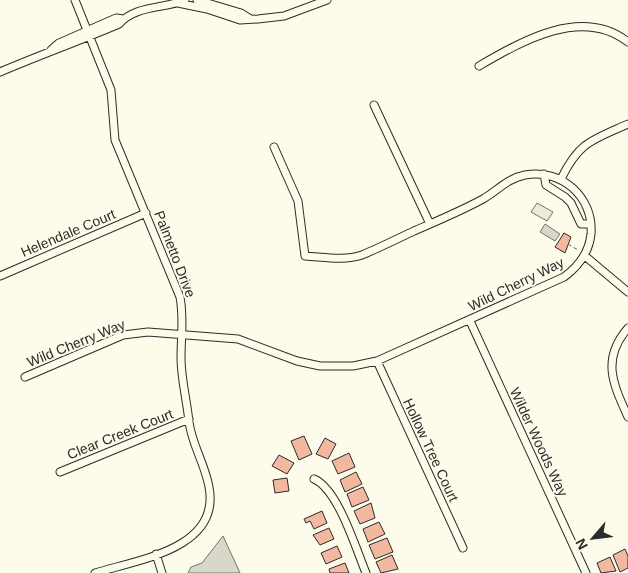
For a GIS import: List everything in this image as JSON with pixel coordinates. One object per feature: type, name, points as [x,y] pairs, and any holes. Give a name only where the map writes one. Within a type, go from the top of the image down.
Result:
[{"type":"street","name":"Palmetto Drive","points":[[75,0],[111,90],[115,140],[180,297],[184,317],[182,365],[189,419],[195,448],[207,479],[209,506],[202,525],[188,540],[156,554],[95,573]]},
{"type":"street","points":[[197,0],[241,12],[249,18]]},
{"type":"street","points":[[0,72],[51,50],[62,48],[89,33],[119,24],[124,19],[155,6],[181,1],[240,20],[249,18],[269,19],[284,16],[326,0]]},
{"type":"street","points":[[479,66],[522,42],[576,26],[599,27],[619,35],[628,42]]},
{"type":"street","points":[[374,105],[430,224]]},
{"type":"street","points":[[561,179],[581,147],[628,124]]},
{"type":"street","points":[[274,147],[298,201],[305,256],[355,257],[480,200],[517,177],[544,174],[561,179],[581,197],[586,205],[591,224],[591,237],[583,254],[628,292]]},
{"type":"street","points":[[544,174],[546,185],[565,197],[581,224],[591,224]]},
{"type":"street","name":"Helendale Court","points":[[0,276],[146,213]]},
{"type":"street","name":"Wild Cherry Way","points":[[25,377],[124,335],[148,332],[238,339],[297,361],[320,366],[353,366],[377,362],[564,277],[583,254]]},
{"type":"street","name":"Wilder Woods Way","points":[[470,321],[586,573]]},
{"type":"street","points":[[628,328],[618,342],[611,369],[615,389],[628,417]]},
{"type":"street","name":"Hollow Tree Court","points":[[377,362],[463,548]]},
{"type":"street","name":"Clear Creek Court","points":[[60,472],[189,419]]},
{"type":"street","points":[[314,479],[323,484],[333,497],[366,573]]},
{"type":"street","points":[[156,554],[162,573]]},
{"type":"path","points":[[568,244],[583,254]]},
{"type":"shaded area","points":[[537,203],[553,212],[547,221],[531,212]]},
{"type":"shaded area","points":[[545,224],[560,234],[555,241],[540,232]]},
{"type":"shaded area","points":[[223,536],[240,573],[188,573],[191,567],[202,563]]},
{"type":"building","points":[[564,233],[571,237],[565,253],[555,247]]},
{"type":"building","points":[[304,436],[312,454],[299,460],[291,441]]},
{"type":"building","points":[[325,438],[336,444],[328,459],[316,454]]},
{"type":"building","points":[[349,453],[355,467],[338,474],[332,461]]},
{"type":"building","points":[[279,455],[294,463],[287,474],[272,466]]},
{"type":"building","points":[[356,472],[362,484],[345,492],[340,480]]},
{"type":"building","points":[[287,478],[289,491],[275,493],[273,480]]},
{"type":"building","points":[[363,487],[369,500],[352,507],[347,494]]},
{"type":"building","points":[[371,503],[375,518],[360,524],[354,511]]},
{"type":"building","points":[[322,511],[327,523],[314,529],[310,521],[306,523],[304,519]]},
{"type":"building","points":[[379,522],[385,534],[368,542],[363,529]]},
{"type":"building","points":[[329,528],[334,539],[320,545],[313,535]]},
{"type":"building","points":[[387,538],[393,552],[375,559],[369,545]]},
{"type":"building","points":[[337,546],[342,557],[326,564],[321,553]]},
{"type":"building","points":[[625,549],[628,556],[628,568],[620,572],[613,555]]},
{"type":"building","points":[[392,555],[398,569],[381,573],[376,562]]},
{"type":"building","points":[[610,557],[616,571],[601,573],[597,563]]},
{"type":"building","points":[[345,563],[349,573],[330,573],[329,569]]}]
